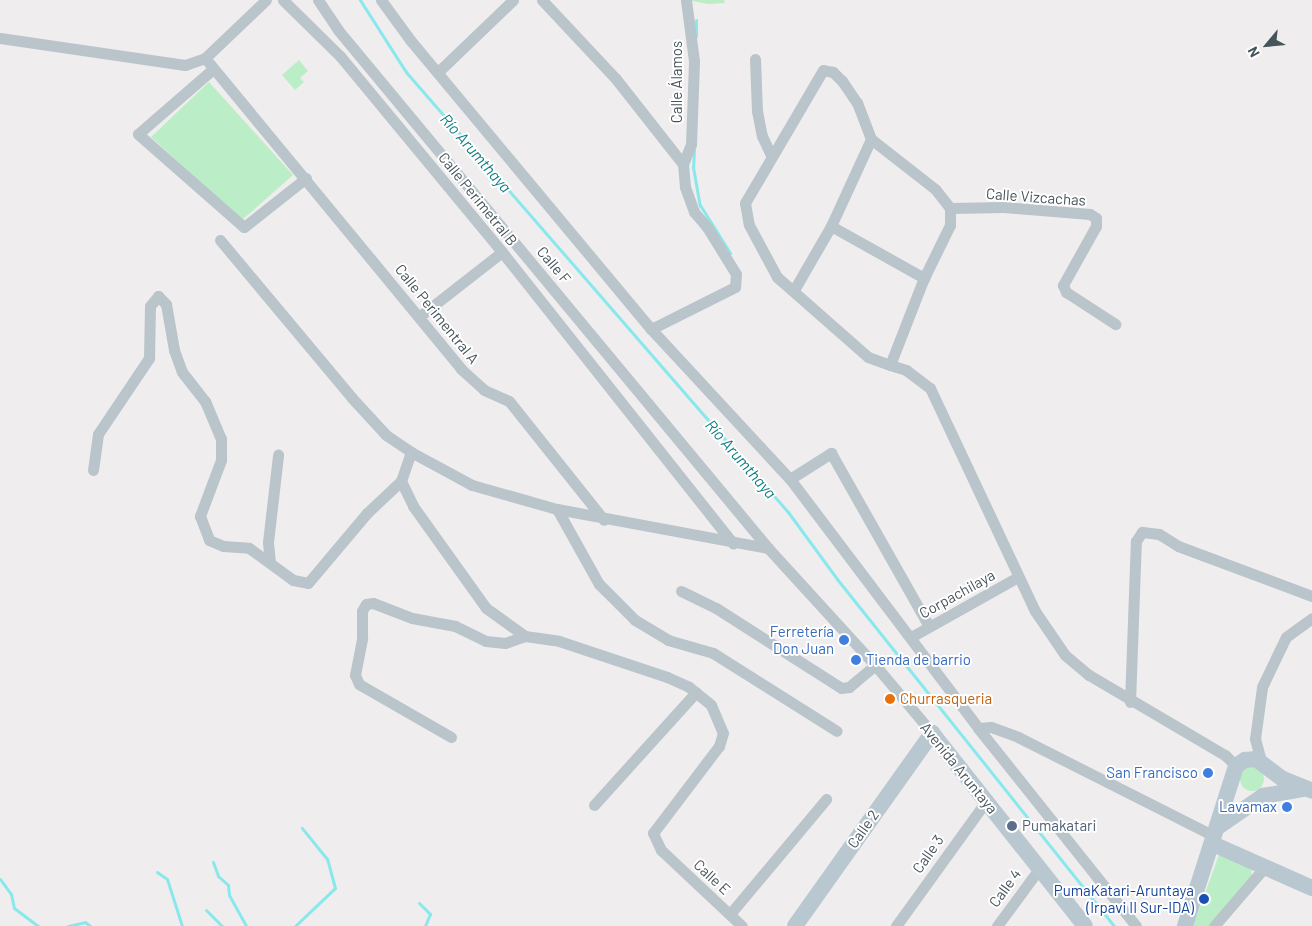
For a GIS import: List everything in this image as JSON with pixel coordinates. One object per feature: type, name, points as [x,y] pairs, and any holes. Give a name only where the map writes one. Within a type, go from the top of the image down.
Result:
[{"type":"main road","name":"Avenida Aruntaya","points":[[932,733],[1085,926]]},
{"type":"main road","name":"Calle 2","points":[[795,926],[932,733]]},
{"type":"main road","points":[[1185,926],[1232,785],[1236,766],[1245,760],[1265,765],[1307,790]]},
{"type":"main road","points":[[1215,836],[1259,798],[1271,779],[1265,765]]},
{"type":"main road","points":[[1232,785],[1242,796],[1259,798],[1307,790]]},
{"type":"main road","points":[[1215,836],[1264,868],[1312,888]]},
{"type":"street","points":[[0,38],[174,65],[185,65],[205,58],[266,0]]},
{"type":"street","name":"Calle Perimetral B","points":[[284,0],[340,56],[502,252],[733,544]]},
{"type":"street","name":"Calle F","points":[[319,0],[338,30],[768,548]]},
{"type":"street","points":[[381,0],[650,329],[790,479],[978,728],[1136,926]]},
{"type":"street","points":[[438,72],[513,0]]},
{"type":"street","points":[[542,0],[616,79],[683,164],[689,202],[722,249],[737,281],[734,287],[650,329]]},
{"type":"street","name":"Calle Álamos","points":[[683,164],[691,144],[694,61],[694,40],[686,0]]},
{"type":"street","name":"Calle Perimentral A","points":[[205,58],[420,316],[461,369],[484,390],[509,401],[604,520]]},
{"type":"street","points":[[755,59],[757,111],[762,136],[771,155]]},
{"type":"street","points":[[213,69],[138,134],[244,227],[306,178]]},
{"type":"street","points":[[890,365],[924,278],[950,225],[950,208],[935,189],[871,139],[857,103],[842,81],[833,72],[823,70],[771,155],[745,203],[749,225],[777,277],[794,290],[849,344],[868,357],[890,365],[906,370],[930,388],[1018,577],[1051,637],[1065,655],[1089,675],[1130,702],[1225,755],[1236,766]]},
{"type":"street","points":[[794,290],[832,226],[871,139]]},
{"type":"street","name":"Calle Vizcachas","points":[[950,208],[1004,207],[1090,214],[1096,218],[1096,226],[1063,285],[1066,292],[1115,324]]},
{"type":"street","points":[[832,226],[924,278]]},
{"type":"street","points":[[220,240],[352,398],[386,435],[411,452],[472,485],[557,509],[604,520],[733,544],[768,548]]},
{"type":"street","points":[[420,316],[502,252]]},
{"type":"street","points":[[93,470],[98,434],[149,358],[150,306],[158,296],[166,304],[174,350],[182,372],[205,401],[221,439],[221,460],[200,516],[204,531],[209,540],[223,546],[250,548],[293,580],[308,583],[367,513],[401,481],[411,452]]},
{"type":"street","points":[[790,479],[831,453],[929,626]]},
{"type":"street","points":[[270,562],[268,542],[278,455]]},
{"type":"street","points":[[401,481],[413,506],[486,608],[525,636],[559,641],[667,677],[696,692],[594,805]]},
{"type":"street","points":[[557,509],[600,584],[635,620],[668,640],[713,653],[838,731]]},
{"type":"street","points":[[1130,702],[1136,541],[1142,532],[1159,534],[1178,546],[1312,596]]},
{"type":"street","name":"Avenida Aruntaya","points":[[768,548],[875,665],[932,733]]},
{"type":"street","name":"Corpachilaya","points":[[911,638],[929,626],[1018,577]]},
{"type":"street","points":[[681,591],[724,613],[841,688],[849,686],[875,665]]},
{"type":"street","points":[[451,737],[359,684],[355,675],[362,638],[362,611],[366,604],[373,603],[412,618],[455,626],[486,641],[505,643],[525,636]]},
{"type":"street","points":[[1265,765],[1255,739],[1262,687],[1286,637],[1312,618]]},
{"type":"street","name":"Calle E","points":[[696,692],[711,705],[723,734],[709,762],[658,823],[653,833],[661,850],[742,926]]},
{"type":"street","points":[[978,728],[991,727],[1018,737],[1215,836]]},
{"type":"street","points":[[730,914],[826,799]]},
{"type":"street","name":"Calle 3","points":[[896,926],[986,801]]},
{"type":"street","points":[[1214,926],[1264,868]]},
{"type":"street","name":"Calle 4","points":[[996,926],[1040,869]]},
{"type":"green space","points":[[687,0],[724,0],[725,3],[708,4]]},
{"type":"green space","points":[[299,60],[308,71],[300,78],[304,82],[295,90],[282,75]]},
{"type":"green space","points":[[209,82],[293,175],[242,220],[151,137]]},
{"type":"green space","points":[[1247,767],[1257,767],[1264,774],[1264,784],[1257,791],[1247,791],[1240,784],[1240,774]]},
{"type":"green space","points":[[1219,855],[1251,868],[1252,876],[1209,926],[1193,926]]},
{"type":"waterway","name":"Río Arumthaya","points":[[360,0],[406,72],[788,512],[837,579],[1114,926]]},
{"type":"waterway","points":[[696,20],[696,36]]},
{"type":"waterway","points":[[694,150],[693,167],[700,205],[730,253]]},
{"type":"waterway","points":[[295,926],[335,888],[327,859],[302,828]]},
{"type":"waterway","points":[[213,862],[218,876],[228,885],[229,895],[246,926]]},
{"type":"waterway","points":[[157,872],[167,879],[182,926]]},
{"type":"waterway","points":[[0,879],[11,894],[14,908],[38,926]]},
{"type":"waterway","points":[[419,903],[430,914],[425,926]]},
{"type":"waterway","points":[[206,910],[222,926]]},
{"type":"waterway","points":[[68,926],[85,922],[90,926]]},
{"type":"place","name":"Ferretería Don Juan","points":[[844,640]]},
{"type":"place","name":"Tienda de barrio","points":[[856,660]]},
{"type":"place","name":"Churrasqueria","points":[[890,699]]},
{"type":"place","name":"San Francisco","points":[[1208,773]]},
{"type":"place","name":"Lavamax","points":[[1287,807]]},
{"type":"place","name":"Pumakatari","points":[[1012,826]]},
{"type":"place","name":"PumaKatari-Aruntaya (Irpavi II Sur-IDA)","points":[[1204,899]]}]
